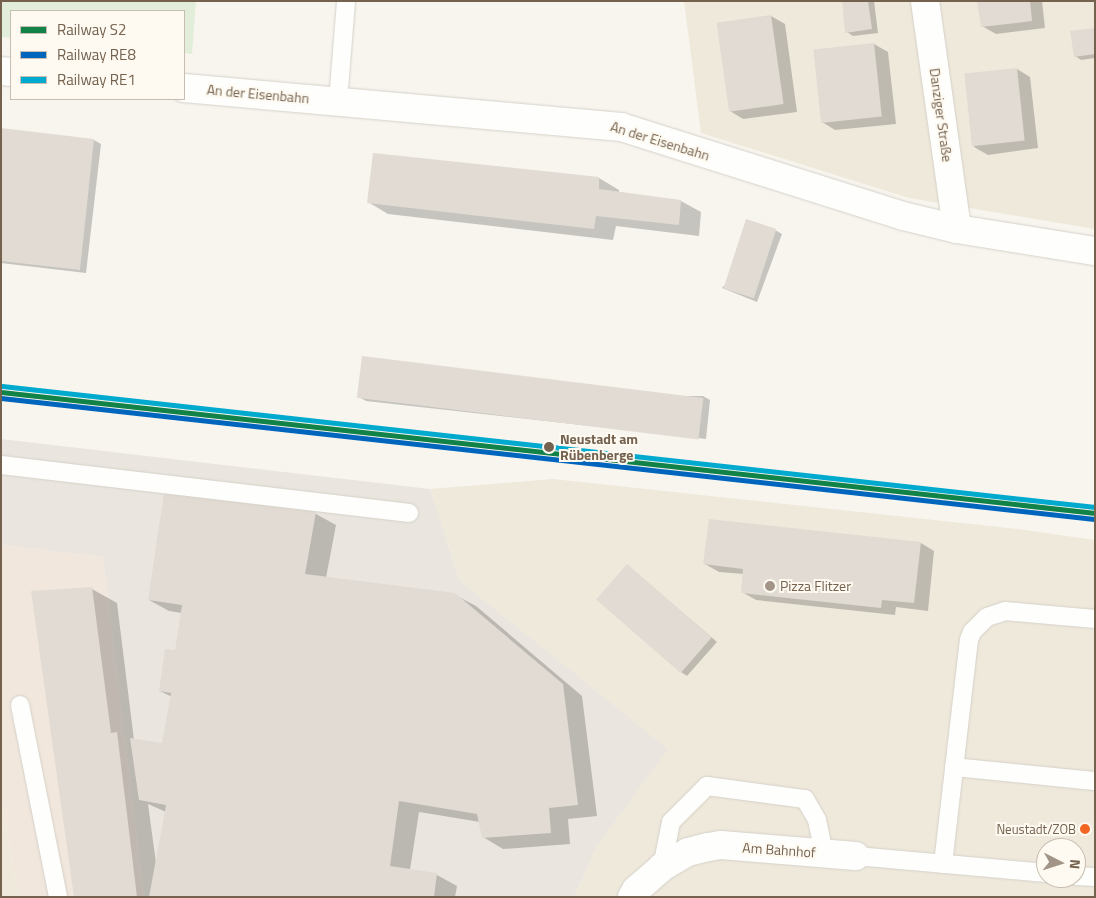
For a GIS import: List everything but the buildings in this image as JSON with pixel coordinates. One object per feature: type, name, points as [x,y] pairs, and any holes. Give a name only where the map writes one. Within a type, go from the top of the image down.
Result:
[{"type":"street","name":"Danziger Straße","points":[[925,1],[957,229]]},
{"type":"street","name":"An der Eisenbahn","points":[[185,88],[621,126],[903,216],[957,229],[1095,251]]},
{"type":"street","name":"Am Bahnhof","points":[[632,897],[636,890],[662,867],[688,852],[720,845],[856,856]]},
{"type":"lane","points":[[338,101],[346,1]]},
{"type":"lane","points":[[1,465],[409,513]]},
{"type":"lane","points":[[943,864],[969,640],[981,621],[1005,610],[1095,619]]},
{"type":"lane","points":[[20,705],[58,897]]},
{"type":"lane","points":[[954,768],[1095,781]]},
{"type":"lane","points":[[662,867],[671,822],[707,786],[805,799],[817,820],[824,853]]},
{"type":"lane","name":"Am Bahnhof","points":[[856,856],[1036,872]]},
{"type":"shaded area","points":[[684,1],[1095,1],[1095,229],[909,198],[701,133]]},
{"type":"shaded area","points":[[1,439],[430,489],[460,581],[668,749],[597,846],[574,897],[144,897],[103,557],[1,545]]},
{"type":"shaded area","points":[[553,479],[1018,529],[1095,540],[1095,897],[574,897],[597,846],[667,749],[460,581],[430,489]]},
{"type":"shaded area","points":[[1,545],[103,557],[144,897],[19,897],[1,800]]},
{"type":"shaded area","points":[[1,800],[19,897],[1,897]]},
{"type":"green space","points":[[1,1],[196,1],[192,54],[185,53],[185,10],[10,10],[10,38],[1,37]]},
{"type":"rail line","name":"RE1","points":[[2,386],[1095,507]]},
{"type":"rail line","name":"S2","points":[[1,392],[1095,513]]},
{"type":"rail line","name":"RE8","points":[[1,398],[1094,519]]},
{"type":"place","name":"Neustadt am Rübenberge","points":[[549,447]]},
{"type":"place","name":"Pizza Flitzer","points":[[770,586]]},
{"type":"place","name":"Neustadt/ZOB","points":[[1085,829]]}]
